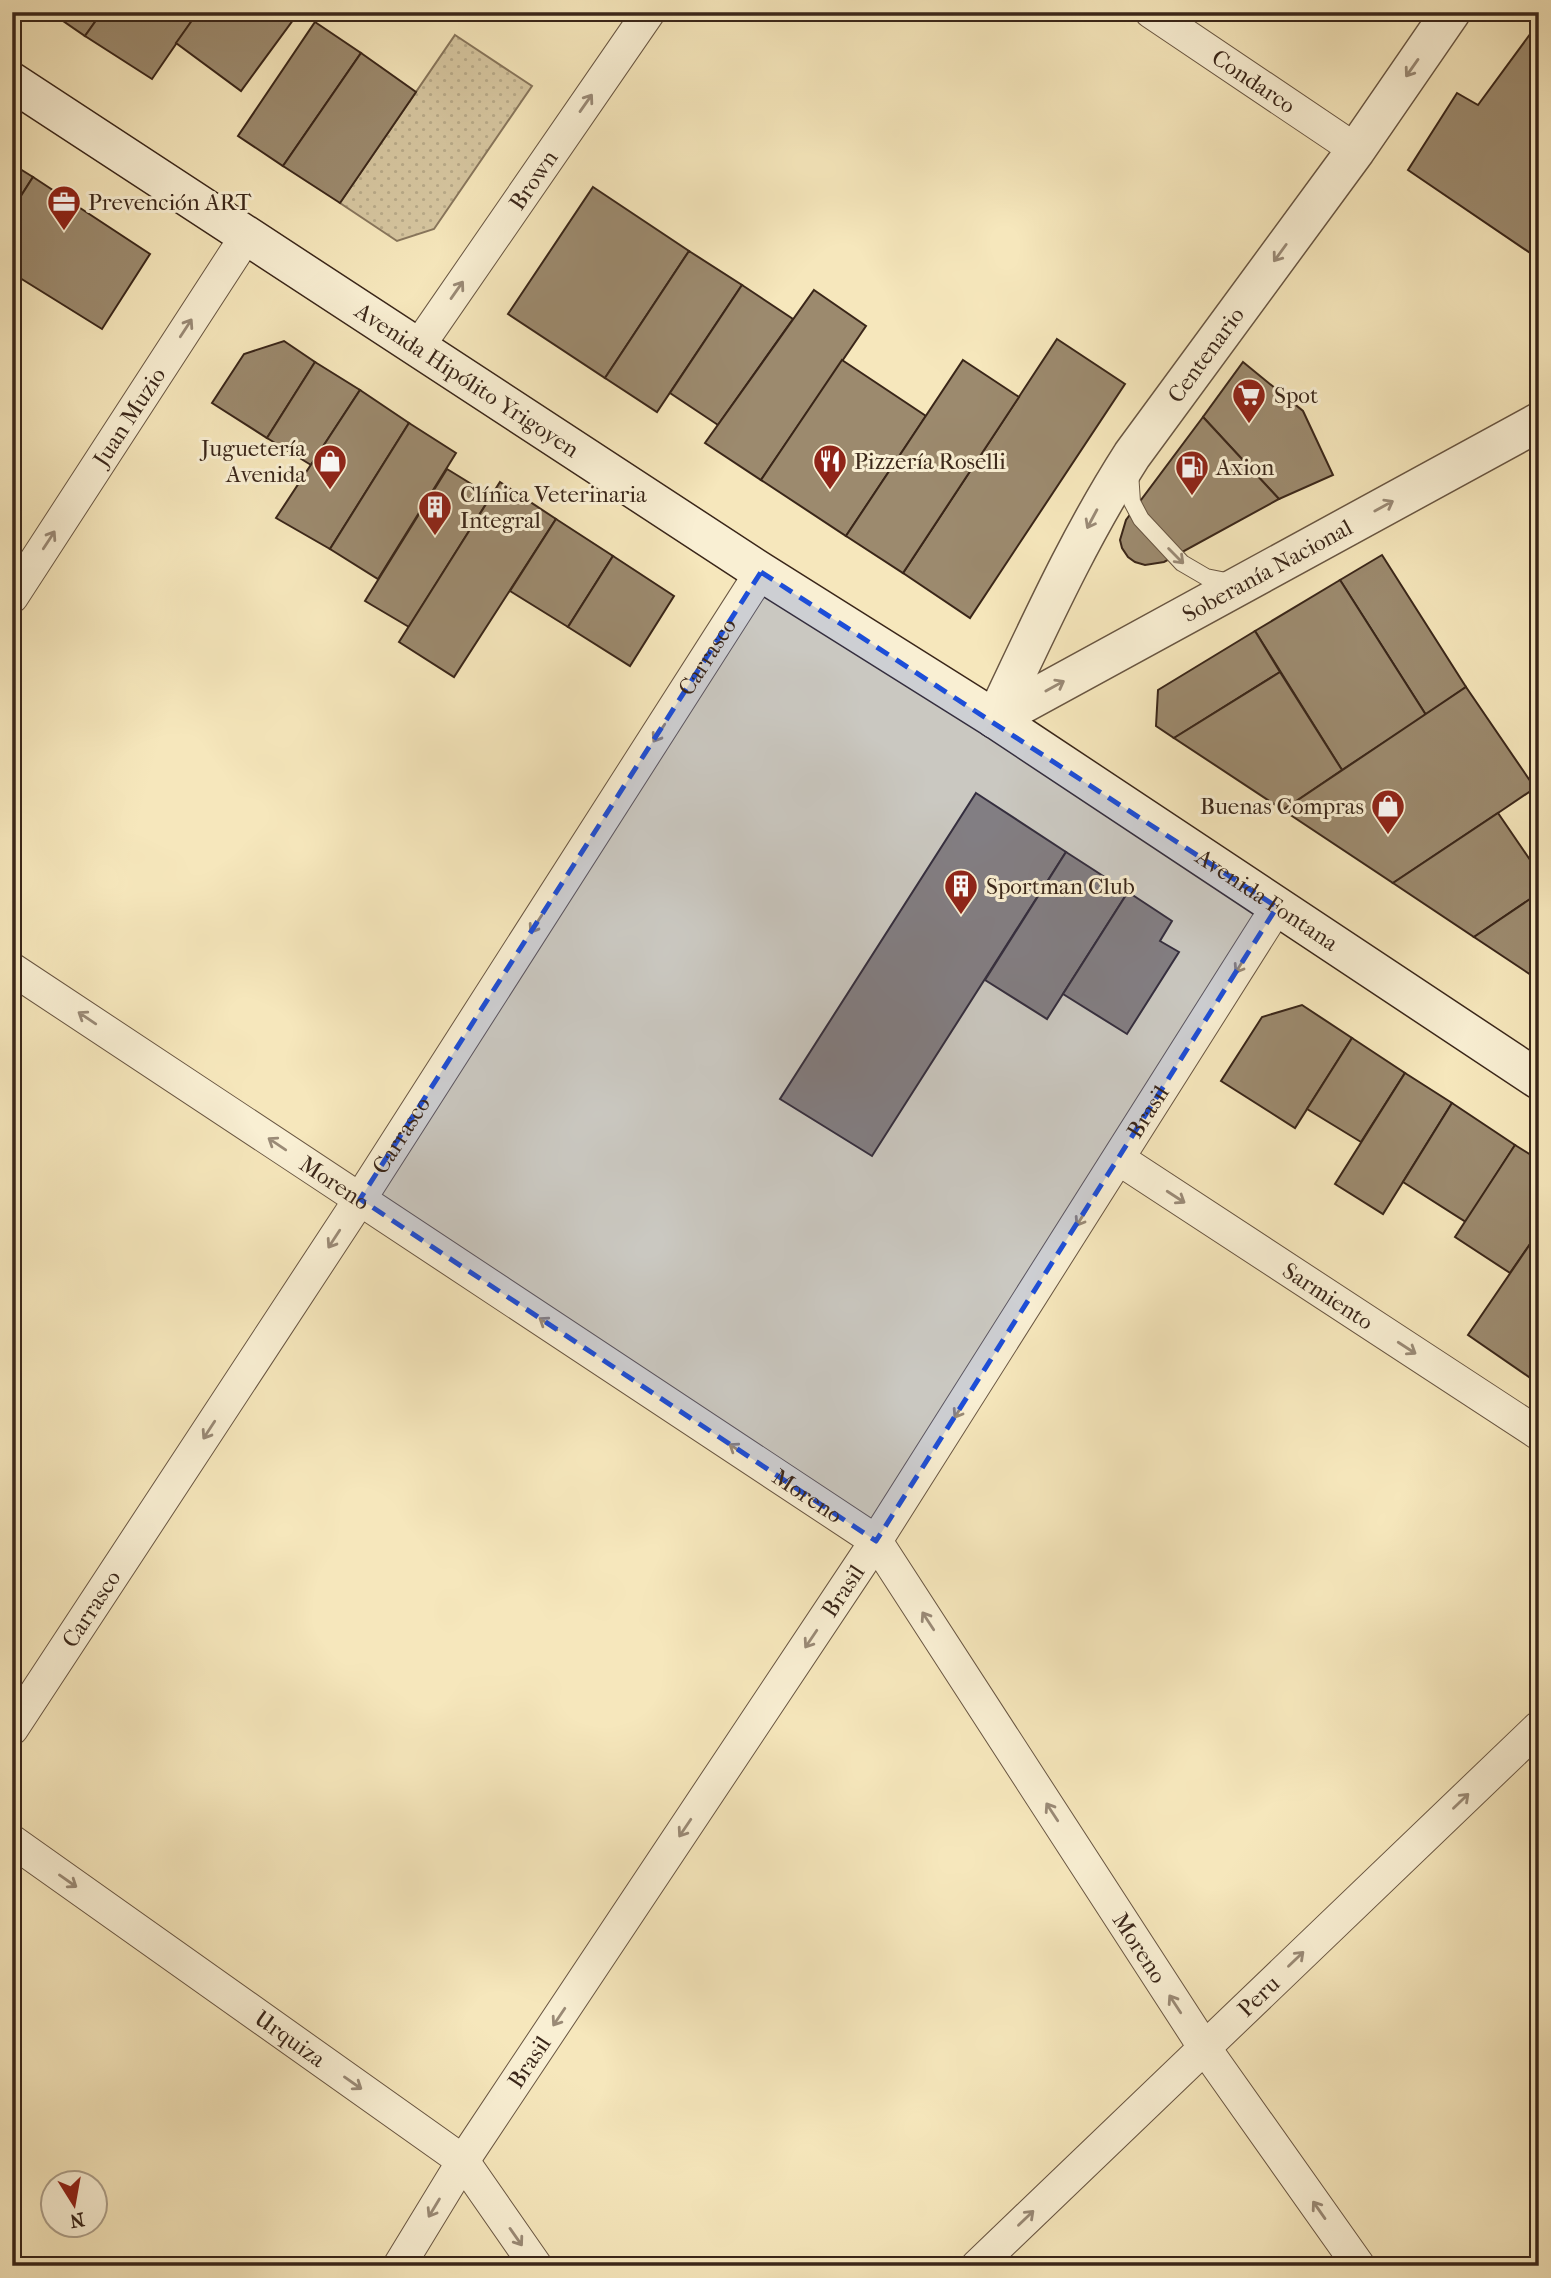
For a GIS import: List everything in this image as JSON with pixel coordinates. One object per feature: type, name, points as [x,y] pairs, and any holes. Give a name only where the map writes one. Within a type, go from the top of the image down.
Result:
[{"type":"main road","name":"Centenario","points":[[995,719],[1072,557],[1101,503],[1132,455],[1356,150],[1451,12]]},
{"type":"main road","name":"Avenida Hipólito Yrigoyen","points":[[12,82],[761,572],[995,719]]},
{"type":"main road","name":"Soberanía Nacional","points":[[995,719],[1539,422]]},
{"type":"main road","name":"Avenida Fontana","points":[[995,719],[1539,1080]]},
{"type":"street","name":"Brown","points":[[418,346],[649,12]]},
{"type":"street","name":"Condarco","points":[[1151,12],[1356,150]]},
{"type":"street","name":"Juan Muzio","points":[[12,597],[247,235]]},
{"type":"street","name":"Carrasco","points":[[12,1730],[360,1199],[761,572]]},
{"type":"street","name":"Brasil","points":[[399,2266],[463,2161],[876,1541],[1277,906]]},
{"type":"street","name":"Moreno","points":[[12,969],[876,1541],[1204,2047],[1359,2266]]},
{"type":"street","name":"Sarmiento","points":[[1119,1159],[1539,1434]]},
{"type":"street","name":"Peru","points":[[977,2266],[1539,1727]]},
{"type":"street","name":"Urquiza","points":[[12,1841],[463,2161],[536,2266]]},
{"type":"lane","points":[[1132,455],[1129,483],[1132,502],[1141,519],[1182,563],[1206,577],[1242,583]]},
{"type":"highlighted area","points":[[761,572],[1277,907],[876,1541],[360,1199]]},
{"type":"shaded area","points":[[455,35],[532,86],[434,229],[397,241],[340,203]]},
{"type":"building","points":[[50,12],[102,12],[85,36]]},
{"type":"building","points":[[102,12],[198,12],[152,79],[85,36]]},
{"type":"building","points":[[198,12],[299,12],[241,91],[176,43]]},
{"type":"building","points":[[315,22],[361,53],[283,166],[238,136]]},
{"type":"building","points":[[1539,22],[1539,259],[1408,170],[1457,93],[1478,105]]},
{"type":"building","points":[[361,53],[416,92],[340,203],[283,166]]},
{"type":"building","points":[[12,164],[33,177],[12,210]]},
{"type":"building","name":"Prevención ART","points":[[33,177],[150,254],[102,329],[12,273],[12,210]]},
{"type":"building","points":[[593,187],[689,251],[605,378],[508,314]]},
{"type":"building","points":[[689,251],[742,285],[657,412],[605,378]]},
{"type":"building","points":[[742,285],[793,319],[718,425],[670,393]]},
{"type":"building","points":[[814,290],[866,326],[761,480],[705,443]]},
{"type":"building","points":[[1057,339],[1125,384],[970,618],[903,573]]},
{"type":"building","points":[[284,341],[315,362],[267,438],[212,403],[244,354]]},
{"type":"building","points":[[842,360],[926,416],[846,536],[761,480]]},
{"type":"building","points":[[963,360],[1019,397],[903,573],[846,536]]},
{"type":"building","points":[[315,362],[360,390],[311,465],[267,438]]},
{"type":"building","points":[[1243,362],[1303,411],[1333,475],[1279,499],[1203,417]]},
{"type":"building","name":"Juguetería Avenida","points":[[360,390],[409,423],[330,549],[276,518]]},
{"type":"building","points":[[1203,417],[1279,499],[1164,562],[1145,565],[1135,562],[1128,557],[1120,540],[1126,520]]},
{"type":"building","points":[[409,423],[456,453],[378,579],[330,549]]},
{"type":"building","name":"Clínica Veterinaria Integral","points":[[447,469],[491,496],[409,627],[365,601]]},
{"type":"building","points":[[500,482],[556,519],[454,677],[399,642]]},
{"type":"building","points":[[556,519],[613,556],[568,627],[510,591]]},
{"type":"building","points":[[1382,555],[1466,687],[1426,715],[1340,580]]},
{"type":"building","points":[[613,556],[674,596],[630,666],[568,627]]},
{"type":"building","points":[[1340,580],[1426,715],[1342,770],[1255,631]]},
{"type":"building","points":[[1255,631],[1280,672],[1174,738],[1156,726],[1158,690]]},
{"type":"building","points":[[1280,672],[1342,770],[1283,810],[1174,738]]},
{"type":"building","points":[[1466,687],[1535,788],[1498,813],[1393,883],[1283,810]]},
{"type":"building","name":"Sportman Club","points":[[976,793],[1066,852],[872,1156],[780,1099]]},
{"type":"building","points":[[1498,813],[1539,873],[1539,893],[1474,937],[1393,883]]},
{"type":"building","points":[[1066,852],[1128,892],[1047,1019],[985,980]]},
{"type":"building","points":[[1128,892],[1172,921],[1160,941],[1179,952],[1127,1034],[1063,994]]},
{"type":"building","points":[[1539,893],[1539,978],[1537,979],[1474,937]]},
{"type":"building","points":[[1302,1005],[1352,1038],[1295,1128],[1221,1081],[1262,1017]]},
{"type":"building","points":[[1352,1038],[1405,1073],[1361,1142],[1307,1109]]},
{"type":"building","points":[[1405,1073],[1452,1103],[1383,1214],[1335,1184]]},
{"type":"building","points":[[1452,1103],[1515,1145],[1466,1222],[1403,1182]]},
{"type":"building","points":[[1515,1145],[1539,1160],[1539,1231],[1510,1273],[1455,1237]]},
{"type":"building","points":[[1539,1231],[1539,1363],[1529,1377],[1468,1335]]},
{"type":"place","name":"Prevención ART","points":[[64,232]]},
{"type":"place","name":"Spot","points":[[1249,425]]},
{"type":"place","name":"Juguetería Avenida","points":[[330,491]]},
{"type":"place","name":"Pizzería Roselli","points":[[830,491]]},
{"type":"place","name":"Axion","points":[[1192,497]]},
{"type":"place","name":"Clínica Veterinaria Integral","points":[[435,537]]},
{"type":"place","name":"Buenas Compras","points":[[1388,836]]},
{"type":"place","name":"Sportman Club","points":[[961,916]]}]
